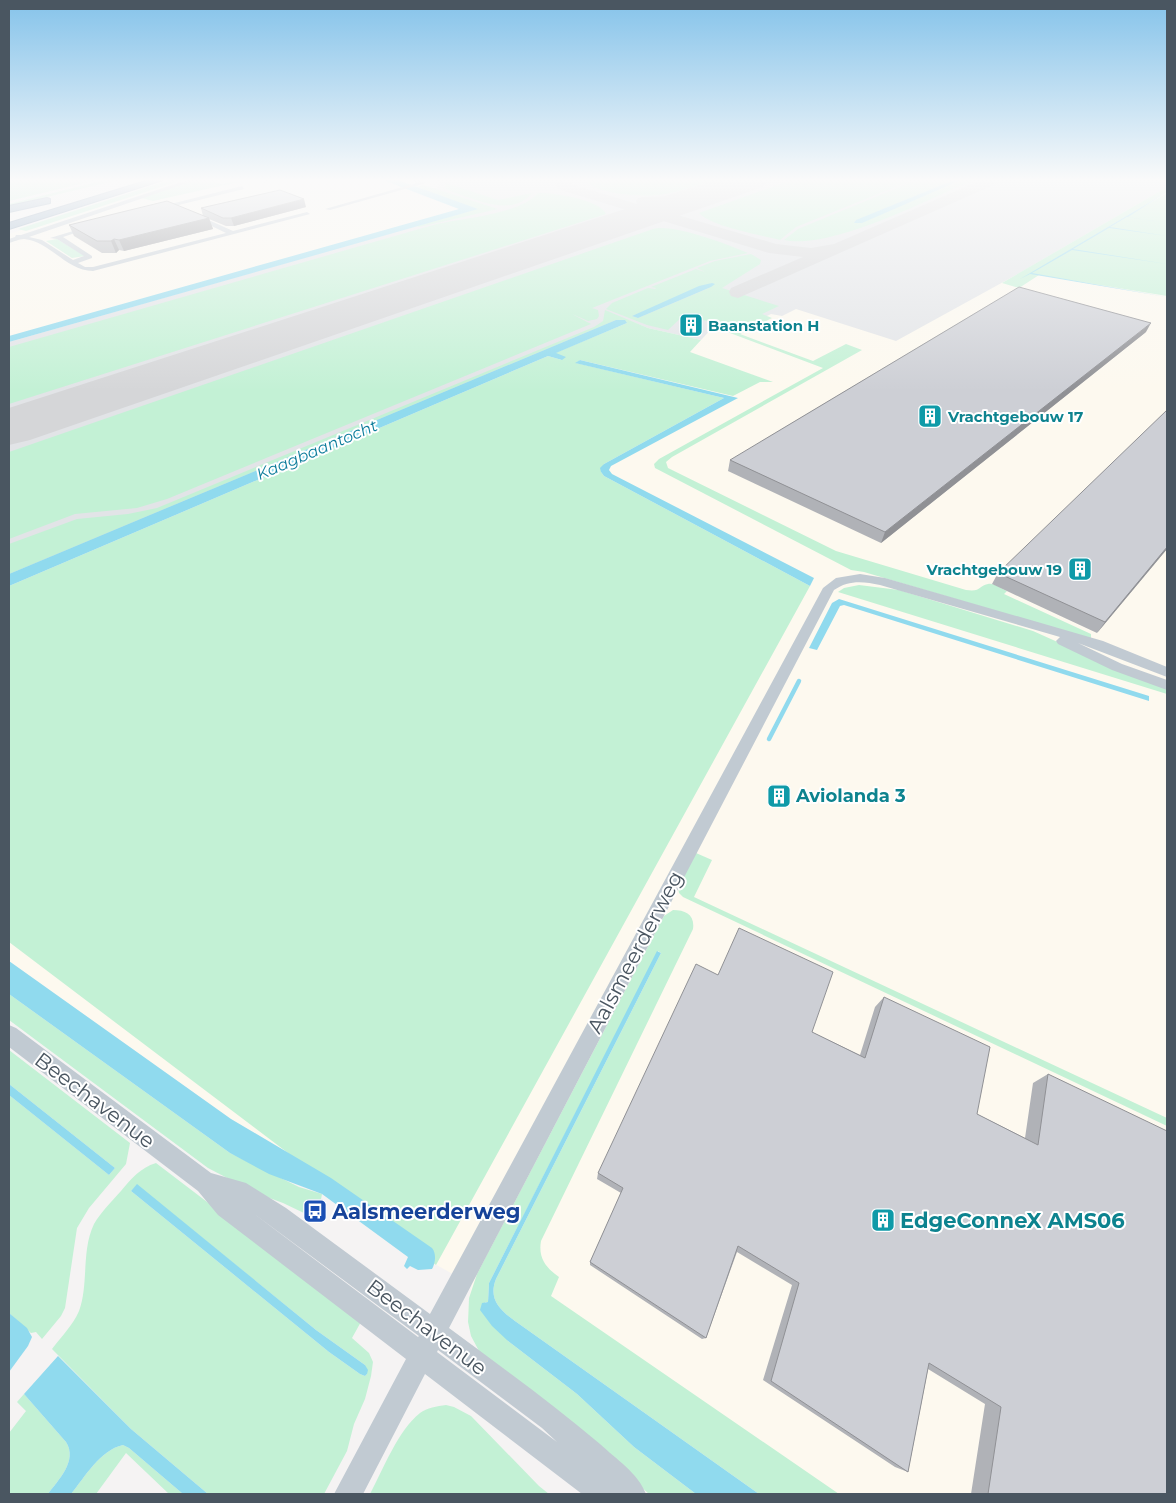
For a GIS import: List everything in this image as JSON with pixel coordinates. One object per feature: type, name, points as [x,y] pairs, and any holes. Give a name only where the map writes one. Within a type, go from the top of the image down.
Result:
[{"type":"street","points":[[54,250],[83,269],[93,269],[166,250]]},
{"type":"street","points":[[73,262],[90,257],[79,250]]},
{"type":"street","name":"Aalsmeerderweg","points":[[348,1494],[823,596],[831,587],[847,579],[860,578],[884,582],[1020,622]]},
{"type":"street","points":[[1020,622],[1107,647],[1167,672]]},
{"type":"street","points":[[1020,622],[1108,663],[1167,685]]},
{"type":"street","name":"Beechavenue","points":[[9,1035],[206,1183],[226,1207],[604,1494]]},
{"type":"street","name":"Beechavenue","points":[[206,1183],[238,1191],[273,1212],[552,1419],[616,1476],[632,1494]]},
{"type":"shaded area","points":[[9,250],[318,250],[9,337]]},
{"type":"shaded area","points":[[331,250],[1059,250],[896,341],[796,309],[782,316],[771,314],[755,322],[717,323],[701,340],[648,328],[628,320],[9,574],[9,342]]},
{"type":"shaded area","points":[[954,250],[1167,250],[1167,1494],[649,1494],[475,1344],[468,1322],[469,1298],[472,1285],[435,1264],[265,1139],[231,1119],[9,961],[9,586],[631,321],[648,328],[701,340],[715,325],[761,314]]},
{"type":"green space","points":[[60,250],[75,250],[85,256],[72,258]]},
{"type":"green space","points":[[346,250],[492,250],[9,404],[9,347]]},
{"type":"green space","points":[[592,250],[740,250],[748,253],[710,261],[592,308],[598,310],[599,316],[597,319],[588,321],[572,314],[591,324],[167,499],[137,508],[75,514],[9,539],[9,452]]},
{"type":"green space","points":[[1058,250],[1069,250],[1021,279],[1070,250],[1167,250],[1167,296],[1039,275],[1019,288],[1002,283]]},
{"type":"green space","points":[[751,254],[761,260],[760,264],[722,288],[779,306],[762,314],[772,318],[740,334],[813,361],[846,344],[862,350],[672,457],[666,462],[668,468],[836,551],[966,590],[977,590],[988,584],[995,585],[1007,591],[1004,594],[1091,634],[1091,639],[864,572],[851,570],[655,468],[654,464],[659,459],[823,368],[714,327],[717,323],[683,316],[668,330],[647,325],[606,309],[612,303],[648,288],[655,289],[651,287],[696,269],[705,272],[697,268],[715,261]],"holes":[[[712,283],[709,288],[638,318],[632,316]]]},
{"type":"green space","points":[[605,310],[648,328],[701,340],[690,352],[773,382],[760,382],[733,396],[580,360],[576,363],[724,398],[604,464],[601,472],[604,476],[810,586],[436,1265],[9,942],[9,586],[548,356],[562,360],[555,353],[627,323],[616,320],[9,574],[9,544],[77,519],[128,514],[157,508],[594,327],[603,321]]},
{"type":"green space","points":[[859,585],[899,590],[1033,631],[1120,670],[1167,688],[1167,694],[838,592],[844,588]]},
{"type":"green space","points":[[696,853],[712,860],[694,897],[1167,1118],[1167,1126],[683,897],[679,893],[678,887]]},
{"type":"green space","points":[[673,910],[689,914],[693,920],[693,929],[541,1241],[540,1247],[544,1262],[559,1277],[551,1296],[839,1494],[759,1494],[515,1321],[500,1308],[493,1292],[496,1279],[661,953],[658,951],[489,1283],[488,1302],[485,1302],[508,1341],[577,1394],[634,1447],[696,1494],[649,1494],[563,1418],[479,1351],[471,1336],[468,1322],[469,1298],[477,1274],[664,916]]},
{"type":"green space","points":[[9,994],[230,1153],[299,1187],[322,1194],[317,1210],[311,1207],[306,1214],[256,1193],[208,1168],[9,1020]]},
{"type":"green space","points":[[9,1050],[130,1143],[126,1164],[89,1208],[77,1228],[65,1308],[61,1316],[42,1339],[36,1332],[31,1333],[9,1313],[9,1095],[109,1175],[115,1168],[9,1084]]},
{"type":"green space","points":[[156,1163],[362,1320],[352,1338],[369,1353],[373,1362],[371,1376],[365,1399],[354,1424],[347,1451],[324,1494],[208,1494],[131,1429],[52,1349],[79,1311],[84,1290],[86,1256],[94,1224],[103,1211],[133,1178],[150,1165]],"holes":[[[137,1185],[316,1330],[365,1365],[367,1374],[365,1376],[360,1374],[329,1352],[131,1191]]]},
{"type":"green space","points":[[24,1394],[66,1442],[69,1449],[70,1456],[65,1470],[48,1494],[9,1494],[9,1433],[26,1411],[17,1402]]},
{"type":"green space","points":[[446,1405],[471,1416],[549,1494],[370,1494],[398,1440],[412,1420],[426,1410]]},
{"type":"green space","points":[[123,1445],[183,1494],[169,1494],[126,1453],[96,1494],[71,1494],[100,1458],[107,1452]]},
{"type":"water","points":[[313,250],[333,250],[9,342],[9,336]]},
{"type":"water","points":[[1072,250],[1032,273],[1167,297],[1030,274],[1020,279]]},
{"type":"water","points":[[1073,250],[1080,250],[1167,264]]},
{"type":"water","points":[[715,284],[711,287],[638,318],[632,316],[699,286]]},
{"type":"water","name":"Kaagbaantocht","points":[[616,320],[625,320],[627,323],[556,353],[566,357],[562,360],[548,356],[9,586],[9,574]]},
{"type":"water","points":[[580,360],[738,398],[611,466],[609,470],[612,474],[814,578],[810,586],[604,476],[601,472],[600,468],[604,464],[724,398],[575,363]]},
{"type":"water","points":[[839,599],[1149,696],[1149,701],[844,605],[840,606],[817,650],[809,648],[832,603]]},
{"type":"water","points":[[657,951],[661,953],[496,1279],[493,1292],[500,1308],[515,1321],[759,1494],[696,1494],[634,1447],[577,1394],[508,1341],[492,1326],[480,1310],[482,1303],[488,1302],[489,1283]]},
{"type":"water","points":[[9,961],[231,1119],[331,1178],[432,1248],[435,1253],[435,1259],[432,1269],[418,1270],[410,1266],[407,1269],[404,1266],[408,1257],[322,1194],[269,1174],[230,1153],[9,994]]},
{"type":"water","points":[[9,1084],[115,1168],[109,1175],[9,1095]]},
{"type":"water","points":[[137,1184],[316,1330],[365,1365],[368,1370],[367,1374],[365,1376],[360,1374],[329,1352],[131,1191]]},
{"type":"water","points":[[9,1313],[27,1328],[32,1337],[28,1346],[9,1372]]},
{"type":"water","points":[[58,1356],[131,1429],[208,1494],[183,1494],[123,1445],[107,1452],[100,1458],[71,1494],[48,1494],[65,1470],[70,1456],[69,1449],[66,1442],[24,1394]]},
{"type":"building","name":"Vrachtgebouw 17","points":[[1019,287],[1151,323],[885,532],[730,460]]},
{"type":"building","name":"Vrachtgebouw 19","points":[[1167,410],[1167,547],[1105,622],[998,573]]},
{"type":"building","name":"EdgeConneX AMS06","points":[[739,928],[833,972],[812,1032],[865,1058],[884,997],[990,1047],[977,1114],[1038,1145],[1048,1074],[1167,1131],[1167,1494],[988,1494],[1001,1407],[929,1363],[908,1472],[771,1381],[799,1283],[738,1246],[706,1338],[590,1262],[623,1188],[598,1173],[696,964],[718,975]]},
{"type":"waterway","points":[[769,739],[799,681]]},
{"type":"taxiway","points":[[785,250],[811,253],[826,250]]},
{"type":"taxiway","points":[[738,292],[833,250]]},
{"type":"taxiway","points":[[9,425],[31,419]]},
{"type":"runway","points":[[9,427],[540,250]]},
{"type":"place","name":"Baanstation H","points":[[691,325]]},
{"type":"place","name":"Vrachtgebouw 17","points":[[930,416]]},
{"type":"place","name":"Vrachtgebouw 19","points":[[1080,569]]},
{"type":"place","name":"Aviolanda 3","points":[[779,796]]},
{"type":"place","name":"Aalsmeerderweg","points":[[315,1211]]},
{"type":"place","name":"EdgeConneX AMS06","points":[[883,1220]]}]
